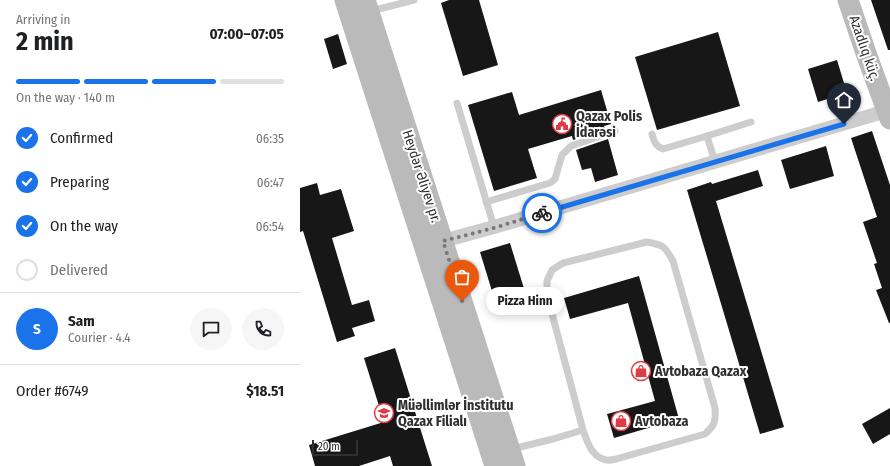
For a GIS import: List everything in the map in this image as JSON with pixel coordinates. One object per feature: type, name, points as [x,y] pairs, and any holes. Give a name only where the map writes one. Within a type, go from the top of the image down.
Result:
[{"type":"main road","points":[[344,0],[503,460]]},
{"type":"main road","name":"Azadlıq küç.","points":[[848,0],[889,113]]},
{"type":"main road","name":"Heydər Əliyev pr.","points":[[367,6],[443,241],[503,460]]},
{"type":"street","points":[[443,241],[494,228],[715,162],[889,113]]},
{"type":"lane","points":[[367,6],[414,0]]},
{"type":"lane","points":[[457,103],[494,228]]},
{"type":"lane","points":[[652,134],[656,144],[663,149],[751,122]]},
{"type":"lane","points":[[486,202],[550,183],[555,179],[562,155],[571,146],[615,131]]},
{"type":"lane","points":[[707,136],[715,162]]},
{"type":"lane","points":[[647,242],[659,244],[667,249],[673,261],[715,408],[716,420],[705,434],[616,459],[604,460],[594,454],[588,444],[583,430],[547,295],[547,281],[552,270],[563,263],[647,242]]},
{"type":"lane","points":[[503,460],[553,439],[583,430]]},
{"type":"building","points":[[449,0],[479,0],[498,65],[463,76],[441,3]]},
{"type":"building","points":[[871,0],[890,0],[890,50],[888,50]]},
{"type":"building","points":[[718,32],[740,106],[657,130],[635,57]]},
{"type":"building","points":[[338,34],[347,64],[333,69],[324,39]]},
{"type":"building","points":[[837,60],[847,93],[818,102],[808,69]]},
{"type":"building","points":[[601,90],[611,124],[604,126],[605,129],[573,140],[572,136],[528,149],[537,178],[494,191],[468,105],[512,92],[519,115]]},
{"type":"building","points":[[872,131],[890,185],[890,323],[876,290],[882,288],[874,264],[877,263],[863,222],[877,217],[851,138]]},
{"type":"building","points":[[608,139],[618,175],[595,182],[591,168],[582,170],[576,150]]},
{"type":"building","points":[[826,146],[834,176],[790,189],[781,160]]},
{"type":"building","points":[[758,170],[763,186],[716,201],[784,427],[760,434],[687,190]]},
{"type":"building","points":[[317,183],[320,195],[341,189],[354,231],[332,238],[352,305],[369,300],[375,321],[352,328],[355,336],[337,342],[303,231],[300,232],[300,188]]},
{"type":"building","points":[[510,243],[529,305],[499,314],[480,252]]},
{"type":"building","points":[[639,276],[679,419],[614,438],[607,414],[655,401],[628,303],[570,319],[564,298]]},
{"type":"building","points":[[395,348],[432,466],[393,466],[390,456],[359,466],[315,466],[309,445],[384,422],[364,358]]},
{"type":"building","points":[[890,408],[890,434],[873,444],[862,424]]},
{"type":"way so far","points":[[462,301],[443,241],[494,228],[542,213]]},
{"type":"place","name":"Qazax Polis İdarəsi","points":[[562,124]]},
{"type":"place","name":"Pizza Hinn","points":[[462,301]]},
{"type":"place","name":"Avtobaza Qazax","points":[[641,371]]},
{"type":"place","name":"Müəllimlər İnstitutu Qazax Filialı","points":[[384,413]]},
{"type":"place","name":"Avtobaza","points":[[621,421]]},
{"type":"route","points":[[542,213],[844,124]]}]
